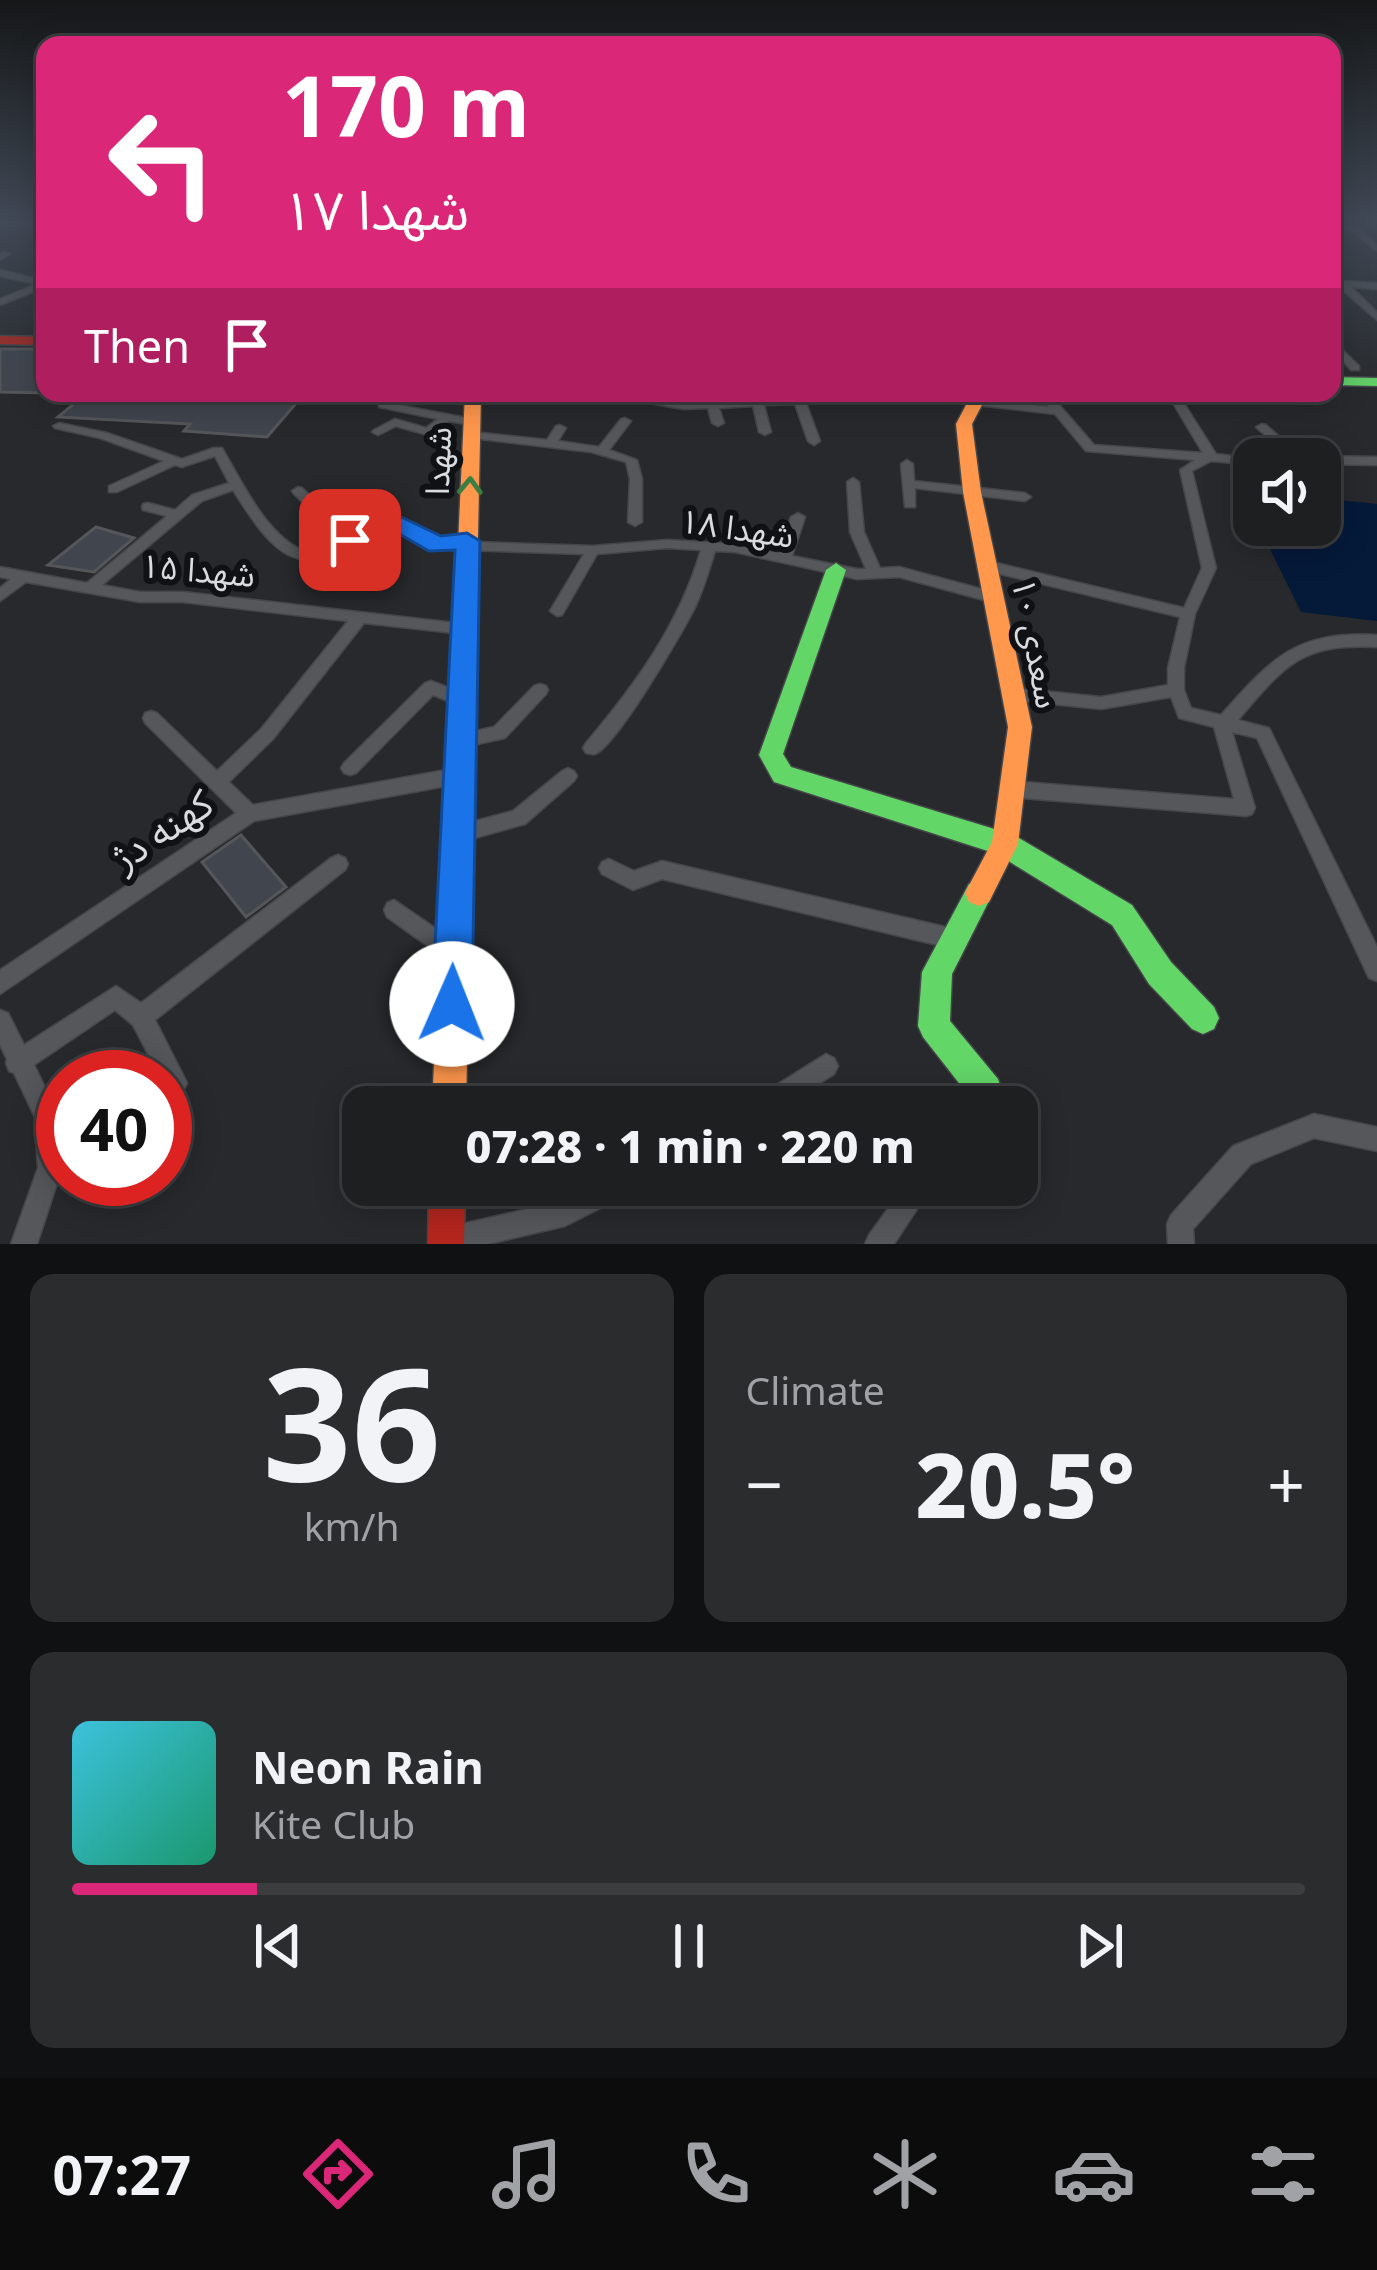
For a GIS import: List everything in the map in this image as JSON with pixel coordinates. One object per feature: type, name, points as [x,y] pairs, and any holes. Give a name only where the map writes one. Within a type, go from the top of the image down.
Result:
[{"type":"street","points":[[1341,284],[1377,286]]},
{"type":"street","points":[[1341,287],[1377,317]]},
{"type":"street","points":[[0,302],[36,288]]},
{"type":"street","points":[[0,328],[36,329]]},
{"type":"street","points":[[0,340],[36,341]]},
{"type":"street","points":[[1360,374],[1377,401]]},
{"type":"street","name":"شهدا","points":[[450,1086],[473,402]]},
{"type":"street","points":[[661,402],[683,406],[758,402],[765,433]]},
{"type":"street","points":[[800,402],[814,441]]},
{"type":"street","name":"سعدی ۱۰","points":[[972,402],[964,424],[972,492],[1019,728],[1005,844],[937,972],[934,1026],[972,1086]]},
{"type":"street","points":[[999,402],[1055,411]]},
{"type":"street","points":[[1049,402],[1090,448],[1233,458]]},
{"type":"street","points":[[1178,402],[1211,456]]},
{"type":"street","points":[[713,404],[718,423]]},
{"type":"street","points":[[383,405],[631,460],[636,479],[635,522]]},
{"type":"street","points":[[378,432],[395,422],[428,432],[448,417]]},
{"type":"street","points":[[602,452],[626,421]]},
{"type":"street","points":[[59,426],[104,435],[182,464],[218,451],[235,484],[197,498],[90,588]]},
{"type":"street","points":[[1262,427],[1275,438]]},
{"type":"street","points":[[550,445],[560,428]]},
{"type":"street","points":[[1211,456],[1186,470],[1209,568],[1188,614],[1176,690],[1185,713],[1263,733],[1377,970]]},
{"type":"street","points":[[1341,460],[1377,461]]},
{"type":"street","points":[[113,489],[173,461]]},
{"type":"street","points":[[908,464],[910,504]]},
{"type":"street","points":[[853,482],[857,532],[875,573]]},
{"type":"street","name":"شهدا ۱۸","points":[[235,484],[247,507],[291,554],[309,558],[395,522],[438,545],[593,550],[667,544],[709,547],[836,570],[898,572],[995,598]]},
{"type":"street","points":[[909,484],[1025,497]]},
{"type":"street","points":[[298,490],[350,540]]},
{"type":"street","points":[[148,507],[177,515]]},
{"type":"street","points":[[784,560],[798,517]]},
{"type":"street","points":[[592,748],[615,721],[699,590],[709,547]]},
{"type":"street","points":[[557,610],[593,550]]},
{"type":"street","points":[[988,566],[1188,614]]},
{"type":"street","points":[[836,570],[771,755],[783,775],[1005,844],[1122,915],[1160,974],[1203,1018]]},
{"type":"street","name":"شهدا ۱۵","points":[[0,572],[90,588],[464,628]]},
{"type":"street","points":[[0,596],[24,576]]},
{"type":"street","points":[[218,781],[268,734],[360,617]]},
{"type":"street","points":[[1222,726],[1285,656],[1314,642],[1377,641]]},
{"type":"street","points":[[350,768],[431,687],[461,700]]},
{"type":"street","points":[[459,741],[499,734],[540,690]]},
{"type":"street","points":[[1014,694],[1101,703],[1176,690]]},
{"type":"street","points":[[151,718],[250,814]]},
{"type":"street","points":[[1011,789],[1246,808],[1222,726]]},
{"type":"street","name":"کهنه دژ","points":[[0,983],[250,814],[458,776]]},
{"type":"street","points":[[456,834],[518,818],[568,776]]},
{"type":"street","points":[[141,1017],[338,864]]},
{"type":"street","points":[[609,868],[633,881],[662,870],[954,939]]},
{"type":"street","points":[[394,910],[453,952]]},
{"type":"street","points":[[17,1063],[116,997],[141,1017],[158,1050]]},
{"type":"street","points":[[0,1021],[47,1116],[50,1168],[24,1244]]},
{"type":"street","points":[[795,1086],[826,1066]]},
{"type":"street","points":[[1181,1244],[1180,1224],[1242,1155],[1314,1126],[1377,1139]]},
{"type":"street","points":[[447,1206],[446,1242],[578,1206]]},
{"type":"street","points":[[878,1244],[905,1206]]},
{"type":"water","points":[[1341,500],[1377,504],[1377,621],[1301,612],[1268,546],[1341,546]]},
{"type":"building","points":[[0,349],[36,349],[36,393],[0,392]]},
{"type":"building","points":[[76,402],[297,402],[267,437],[184,431],[190,424],[58,417]]},
{"type":"building","points":[[96,527],[134,538],[94,572],[48,565]]},
{"type":"building","points":[[241,835],[286,887],[246,917],[202,862]]},
{"type":"traffic: fast","points":[[1341,381],[1377,382]]},
{"type":"traffic: fast","points":[[836,570],[771,755],[783,775],[1005,844],[1122,915],[1160,973],[1203,1018]]},
{"type":"traffic: fast","points":[[979,893],[937,972],[934,1026],[982,1086]]},
{"type":"traffic: slow","points":[[450,1086],[473,402]]},
{"type":"traffic: slow","points":[[975,402],[964,424],[972,492],[1020,727],[1005,844],[979,893]]},
{"type":"traffic: jam","points":[[0,340],[36,341]]},
{"type":"traffic: jam","points":[[446,1244],[447,1206]]},
{"type":"route","points":[[350,540],[395,522],[438,545],[467,541],[452,1004]]}]
